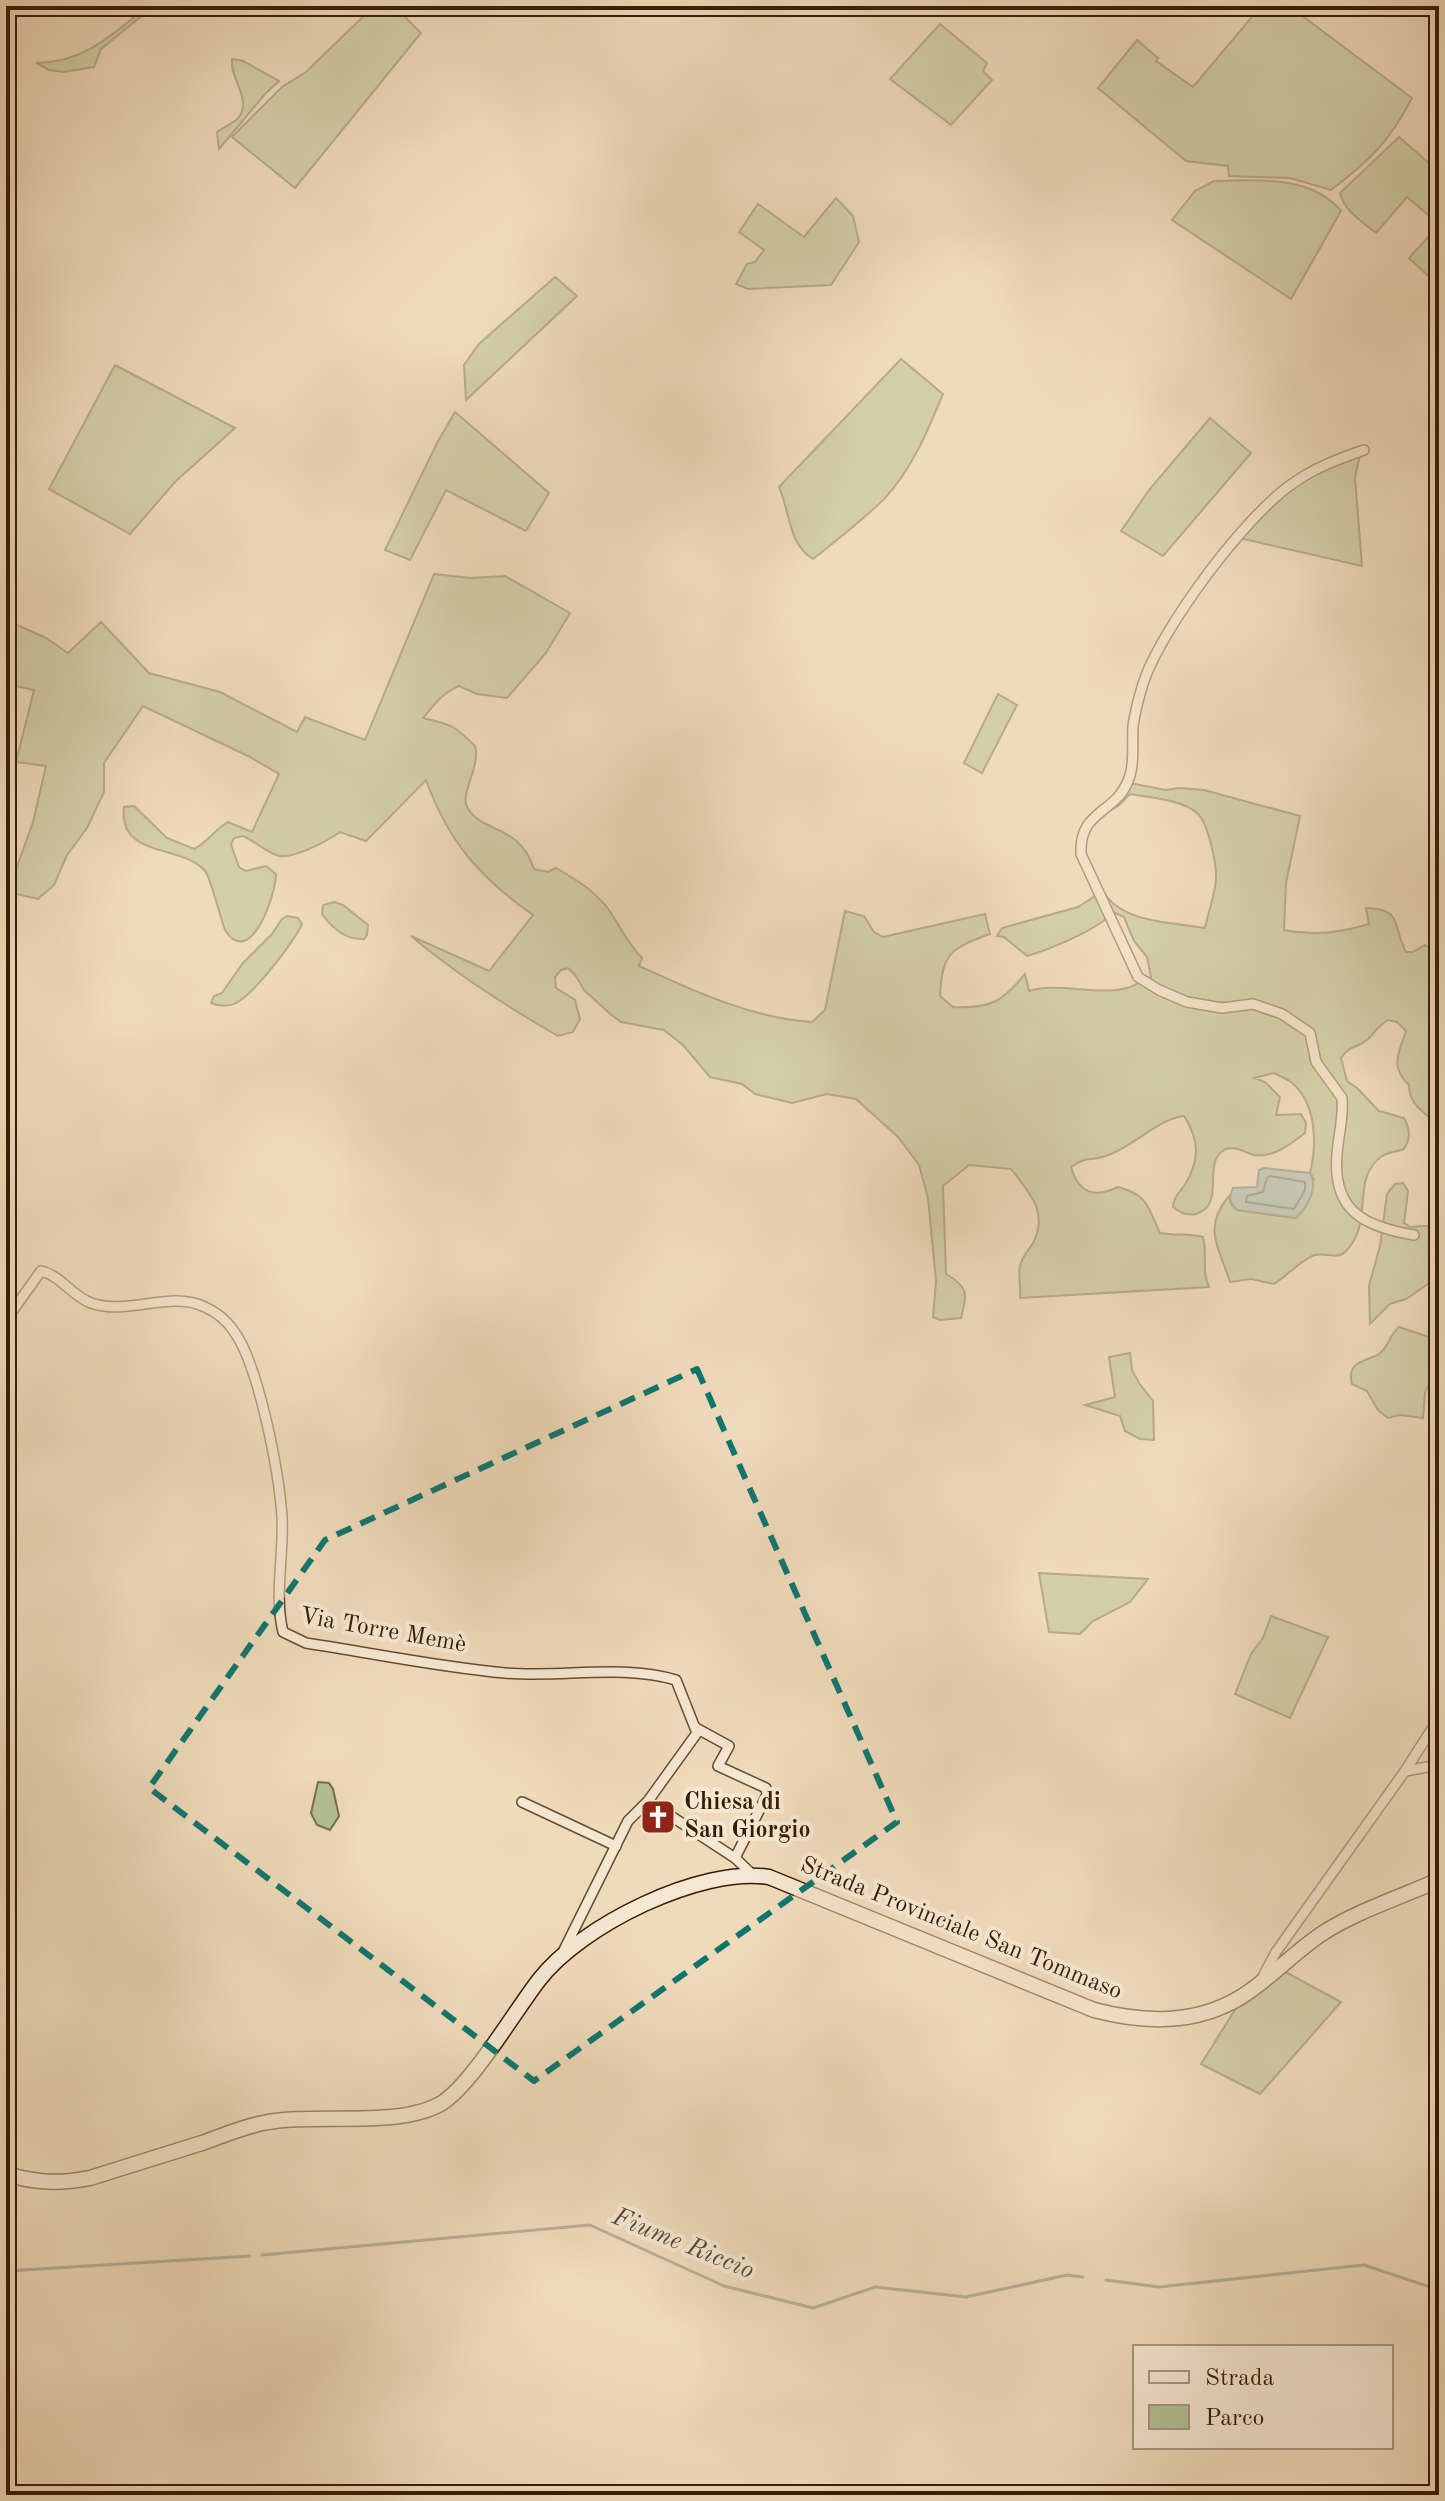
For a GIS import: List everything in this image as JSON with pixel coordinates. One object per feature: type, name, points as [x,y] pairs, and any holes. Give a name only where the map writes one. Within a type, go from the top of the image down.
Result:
[{"type":"street","points":[[1364,450],[1318,467],[1289,485],[1241,532],[1177,619],[1147,671],[1141,690],[1134,721],[1130,779],[1122,791],[1088,821],[1080,837],[1081,854],[1138,977],[1187,1002],[1222,1008],[1253,1004],[1282,1014],[1310,1033],[1316,1062],[1342,1098],[1336,1160],[1340,1190],[1349,1207],[1367,1223],[1381,1230],[1414,1235]]},
{"type":"street","name":"Via Torre Memè","points":[[6,1320],[41,1271],[50,1273],[75,1296],[92,1304],[192,1303],[219,1315],[234,1331],[245,1351],[262,1405],[274,1464],[282,1517],[279,1615],[283,1632],[306,1643],[505,1673],[655,1674],[676,1680],[696,1728]]},
{"type":"street","points":[[1260,1983],[1291,1930],[1405,1771],[1439,1718]]},
{"type":"street","points":[[561,1956],[628,1821],[648,1801],[697,1733],[696,1728]]},
{"type":"street","points":[[696,1728],[729,1746],[718,1766],[766,1788],[767,1795],[735,1858]]},
{"type":"street","points":[[1405,1771],[1439,1765]]},
{"type":"street","points":[[648,1801],[735,1858],[753,1875]]},
{"type":"street","points":[[522,1802],[616,1846]]},
{"type":"street","name":"Strada Provinciale San Tommaso","points":[[6,2174],[33,2182],[67,2182],[90,2178],[262,2123],[395,2117],[427,2110],[456,2092],[540,1978],[561,1956],[609,1923],[646,1903],[694,1885],[753,1875],[784,1883],[1094,2010],[1121,2017],[1157,2020],[1194,2016],[1241,1997],[1324,1932],[1439,1880]]},
{"type":"highlighted area","points":[[697,1369],[897,1822],[534,2081],[149,1788],[325,1540]]},
{"type":"green space","points":[[148,6],[154,6],[101,49],[94,67],[63,72],[49,70],[36,63],[69,58],[97,45]]},
{"type":"green space","points":[[374,6],[394,6],[421,33],[295,188],[232,137],[282,87],[306,72]]},
{"type":"green space","points":[[1261,6],[1289,6],[1412,98],[1378,149],[1331,190],[1290,178],[1229,176],[1228,166],[1186,161],[1098,88],[1137,40],[1158,58],[1156,61],[1193,87]]},
{"type":"green space","points":[[940,24],[987,63],[983,71],[992,80],[951,125],[890,79]]},
{"type":"green space","points":[[232,59],[243,61],[279,81],[219,149],[217,132],[237,119],[242,110],[242,95]]},
{"type":"green space","points":[[1399,137],[1439,172],[1439,224],[1407,197],[1376,233],[1350,211],[1340,193]]},
{"type":"green space","points":[[1214,181],[1299,185],[1329,199],[1341,211],[1291,299],[1172,220],[1195,191]]},
{"type":"green space","points":[[836,198],[853,216],[859,242],[831,285],[748,289],[736,284],[747,264],[755,262],[764,250],[739,232],[758,204],[804,237]]},
{"type":"green space","points":[[1431,234],[1439,241],[1439,286],[1409,258]]},
{"type":"green space","points":[[555,277],[577,296],[466,400],[464,365],[479,344]]},
{"type":"green space","points":[[901,359],[943,394],[911,462],[895,487],[859,522],[813,559],[794,536],[779,487]]},
{"type":"green space","points":[[115,365],[235,428],[175,482],[130,534],[49,489]]},
{"type":"green space","points":[[455,412],[549,493],[526,531],[446,490],[410,560],[385,550],[437,443]]},
{"type":"green space","points":[[1210,418],[1251,453],[1163,556],[1121,531],[1149,490]]},
{"type":"green space","points":[[1360,455],[1355,477],[1362,566],[1239,538],[1299,480]]},
{"type":"green space","points":[[434,574],[470,578],[505,576],[570,613],[546,653],[507,698],[477,694],[459,686],[443,696],[423,718],[451,726],[475,746],[475,762],[466,794],[467,807],[474,816],[510,836],[527,854],[534,869],[548,872],[556,868],[595,894],[642,958],[639,966],[745,1009],[812,1022],[825,1010],[845,911],[864,916],[874,932],[883,937],[985,914],[990,934],[958,948],[946,961],[940,996],[953,1007],[977,1007],[994,1002],[1025,974],[1029,991],[1053,988],[1103,991],[1130,987],[1151,977],[1147,957],[1134,941],[1124,917],[1113,912],[1086,932],[1027,956],[1004,937],[997,936],[1002,928],[1078,907],[1103,891],[1111,902],[1134,915],[1205,928],[1216,873],[1208,834],[1197,813],[1174,802],[1130,794],[1118,806],[1092,821],[1130,783],[1166,790],[1204,790],[1300,816],[1286,883],[1284,930],[1326,933],[1348,930],[1369,924],[1366,908],[1378,909],[1392,916],[1406,952],[1413,952],[1425,945],[1439,953],[1439,1126],[1415,1104],[1409,1085],[1399,1072],[1397,1060],[1406,1031],[1397,1022],[1388,1020],[1368,1039],[1347,1051],[1341,1058],[1347,1081],[1379,1111],[1404,1118],[1408,1141],[1404,1149],[1383,1155],[1372,1166],[1364,1189],[1359,1228],[1345,1252],[1311,1257],[1274,1284],[1251,1279],[1230,1282],[1215,1238],[1215,1228],[1216,1218],[1229,1196],[1237,1210],[1296,1218],[1314,1179],[1310,1173],[1314,1150],[1313,1125],[1306,1101],[1291,1082],[1274,1073],[1254,1078],[1265,1082],[1280,1097],[1276,1115],[1301,1114],[1306,1123],[1305,1133],[1288,1146],[1268,1154],[1254,1155],[1232,1148],[1224,1150],[1214,1164],[1210,1202],[1196,1214],[1184,1214],[1173,1207],[1193,1168],[1196,1151],[1193,1134],[1184,1116],[1173,1118],[1116,1152],[1081,1161],[1071,1167],[1078,1182],[1088,1191],[1109,1191],[1118,1187],[1136,1194],[1146,1203],[1160,1233],[1203,1237],[1205,1274],[1209,1287],[1020,1298],[1020,1266],[1033,1243],[1039,1222],[1035,1203],[1011,1169],[969,1165],[943,1186],[946,1274],[959,1283],[965,1297],[961,1318],[940,1320],[933,1317],[936,1281],[928,1198],[919,1165],[898,1137],[856,1099],[827,1094],[792,1103],[755,1094],[742,1084],[710,1077],[683,1045],[664,1030],[621,1022],[609,1013],[584,990],[568,968],[555,977],[556,988],[575,1000],[580,1019],[573,1032],[558,1036],[482,989],[411,936],[489,971],[533,915],[497,887],[468,856],[445,822],[426,780],[366,841],[340,832],[309,849],[283,856],[243,836],[234,838],[231,844],[239,867],[246,871],[266,866],[276,874],[272,897],[260,925],[244,941],[234,940],[225,930],[205,871],[182,857],[141,843],[131,835],[125,824],[124,807],[134,806],[167,838],[194,849],[228,822],[252,832],[279,774],[143,706],[104,763],[104,792],[87,828],[67,855],[54,885],[38,899],[8,892],[33,822],[46,766],[16,762],[34,690],[6,684],[6,620],[46,638],[68,653],[101,622],[149,673],[220,692],[297,732],[305,717],[365,740]]},
{"type":"green space","points":[[998,694],[1017,705],[982,773],[964,763]]},
{"type":"green space","points":[[334,902],[343,905],[368,925],[364,939],[345,935],[326,919],[322,914],[323,905]]},
{"type":"green space","points":[[287,916],[298,918],[302,924],[263,979],[236,1003],[223,1006],[211,1003],[214,996],[222,993],[243,963]]},
{"type":"green space","points":[[1403,1183],[1408,1191],[1404,1223],[1410,1227],[1439,1225],[1439,1282],[1431,1282],[1406,1299],[1390,1304],[1370,1324],[1369,1286],[1380,1246],[1387,1194],[1395,1184]]},
{"type":"green space","points":[[1399,1327],[1429,1337],[1439,1337],[1439,1367],[1425,1392],[1423,1418],[1400,1415],[1388,1418],[1378,1410],[1367,1391],[1352,1384],[1354,1367],[1379,1354]]},
{"type":"green space","points":[[1130,1353],[1132,1370],[1153,1401],[1154,1440],[1140,1439],[1125,1431],[1120,1416],[1085,1405],[1115,1397],[1109,1357]]},
{"type":"green space","points":[[1039,1573],[1148,1579],[1130,1602],[1093,1621],[1080,1634],[1049,1632]]},
{"type":"green space","points":[[1271,1616],[1328,1637],[1290,1718],[1235,1694]]},
{"type":"green space","points":[[318,1782],[329,1783],[333,1789],[339,1816],[330,1830],[317,1825],[311,1813]]},
{"type":"green space","points":[[1280,1969],[1341,2002],[1260,2094],[1201,2064],[1243,1997]]},
{"type":"water","points":[[1259,1170],[1310,1173],[1312,1191],[1308,1203],[1296,1218],[1237,1210],[1232,1204],[1230,1197],[1233,1188],[1257,1187]]},
{"type":"waterway","name":"Fiume Riccio","points":[[262,2255],[590,2225],[724,2286],[813,2308],[875,2287],[966,2297],[1067,2275],[1083,2277]]},
{"type":"waterway","name":"Fiume Riccio","points":[[6,2271],[250,2256]]},
{"type":"waterway","name":"Fiume Riccio","points":[[1106,2280],[1159,2287],[1364,2265],[1439,2290]]},
{"type":"place","name":"Chiesa di San Giorgio","points":[[658,1817]]}]
